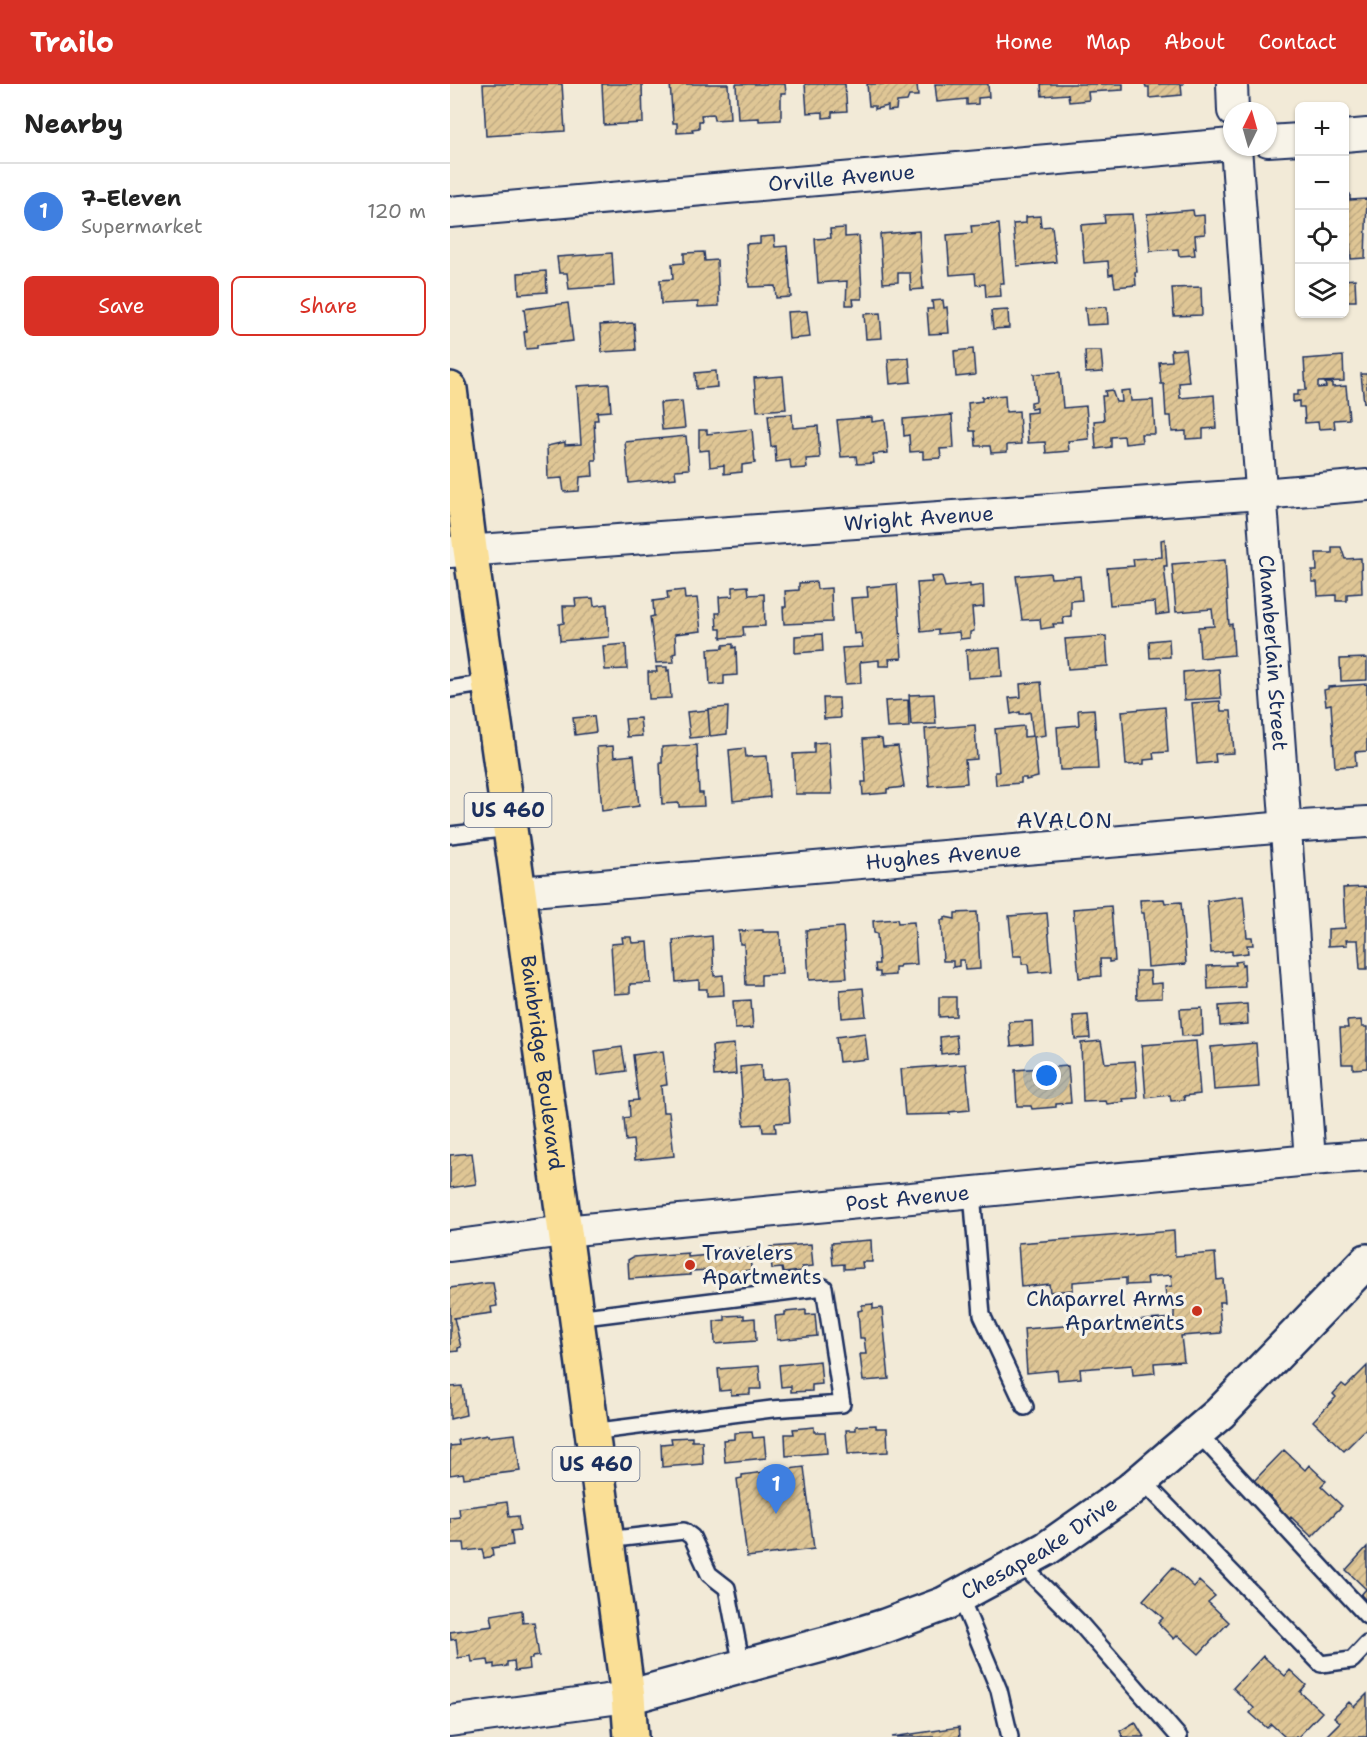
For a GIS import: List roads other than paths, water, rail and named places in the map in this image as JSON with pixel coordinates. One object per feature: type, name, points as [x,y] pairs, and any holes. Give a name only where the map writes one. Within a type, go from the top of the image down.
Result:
[{"type":"main road","name":"Bainbridge Boulevard","points":[[450,389],[460,551],[489,683],[510,828],[628,1697],[631,1737]]},
{"type":"street","points":[[1232,84],[1233,102]]},
{"type":"street","points":[[1349,136],[1367,134]]},
{"type":"street","points":[[1277,140],[1295,139]]},
{"type":"street","name":"Orville Avenue","points":[[450,212],[1223,145]]},
{"type":"street","name":"Chamberlain Street","points":[[1237,156],[1310,1160]]},
{"type":"street","name":"Wright Avenue","points":[[460,551],[1367,485]]},
{"type":"street","name":"Hughes Avenue","points":[[519,892],[1367,822]]},
{"type":"street","name":"Post Avenue","points":[[450,1246],[564,1231],[1367,1156]]},
{"type":"street","name":"Chesapeake Drive","points":[[628,1697],[885,1626],[960,1596],[1046,1550],[1142,1480],[1220,1413],[1367,1261]]},
{"type":"street","points":[[450,1721],[628,1697]]},
{"type":"lane","points":[[450,689],[489,683]]},
{"type":"lane","points":[[450,835],[510,828]]},
{"type":"lane","points":[[972,1192],[982,1314],[1025,1407]]},
{"type":"lane","points":[[576,1318],[824,1287],[842,1404],[771,1409],[591,1432]]},
{"type":"lane","points":[[1197,1432],[1367,1616]]},
{"type":"lane","points":[[1142,1480],[1321,1664],[1353,1660],[1367,1644]]},
{"type":"lane","points":[[606,1540],[684,1531],[692,1537],[710,1574],[727,1588],[742,1666]]},
{"type":"lane","points":[[1021,1564],[1078,1621],[1179,1737]]},
{"type":"lane","points":[[960,1596],[999,1690],[1010,1737]]},
{"type":"place","name":"Travelers Apartments","points":[[690,1265]]},
{"type":"place","name":"Chaparrel Arms Apartments","points":[[1197,1311]]},
{"type":"place","name":"7-Eleven","points":[[776,1514]]},
{"type":"district","name":"AVALON","points":[[1065,820]]}]
